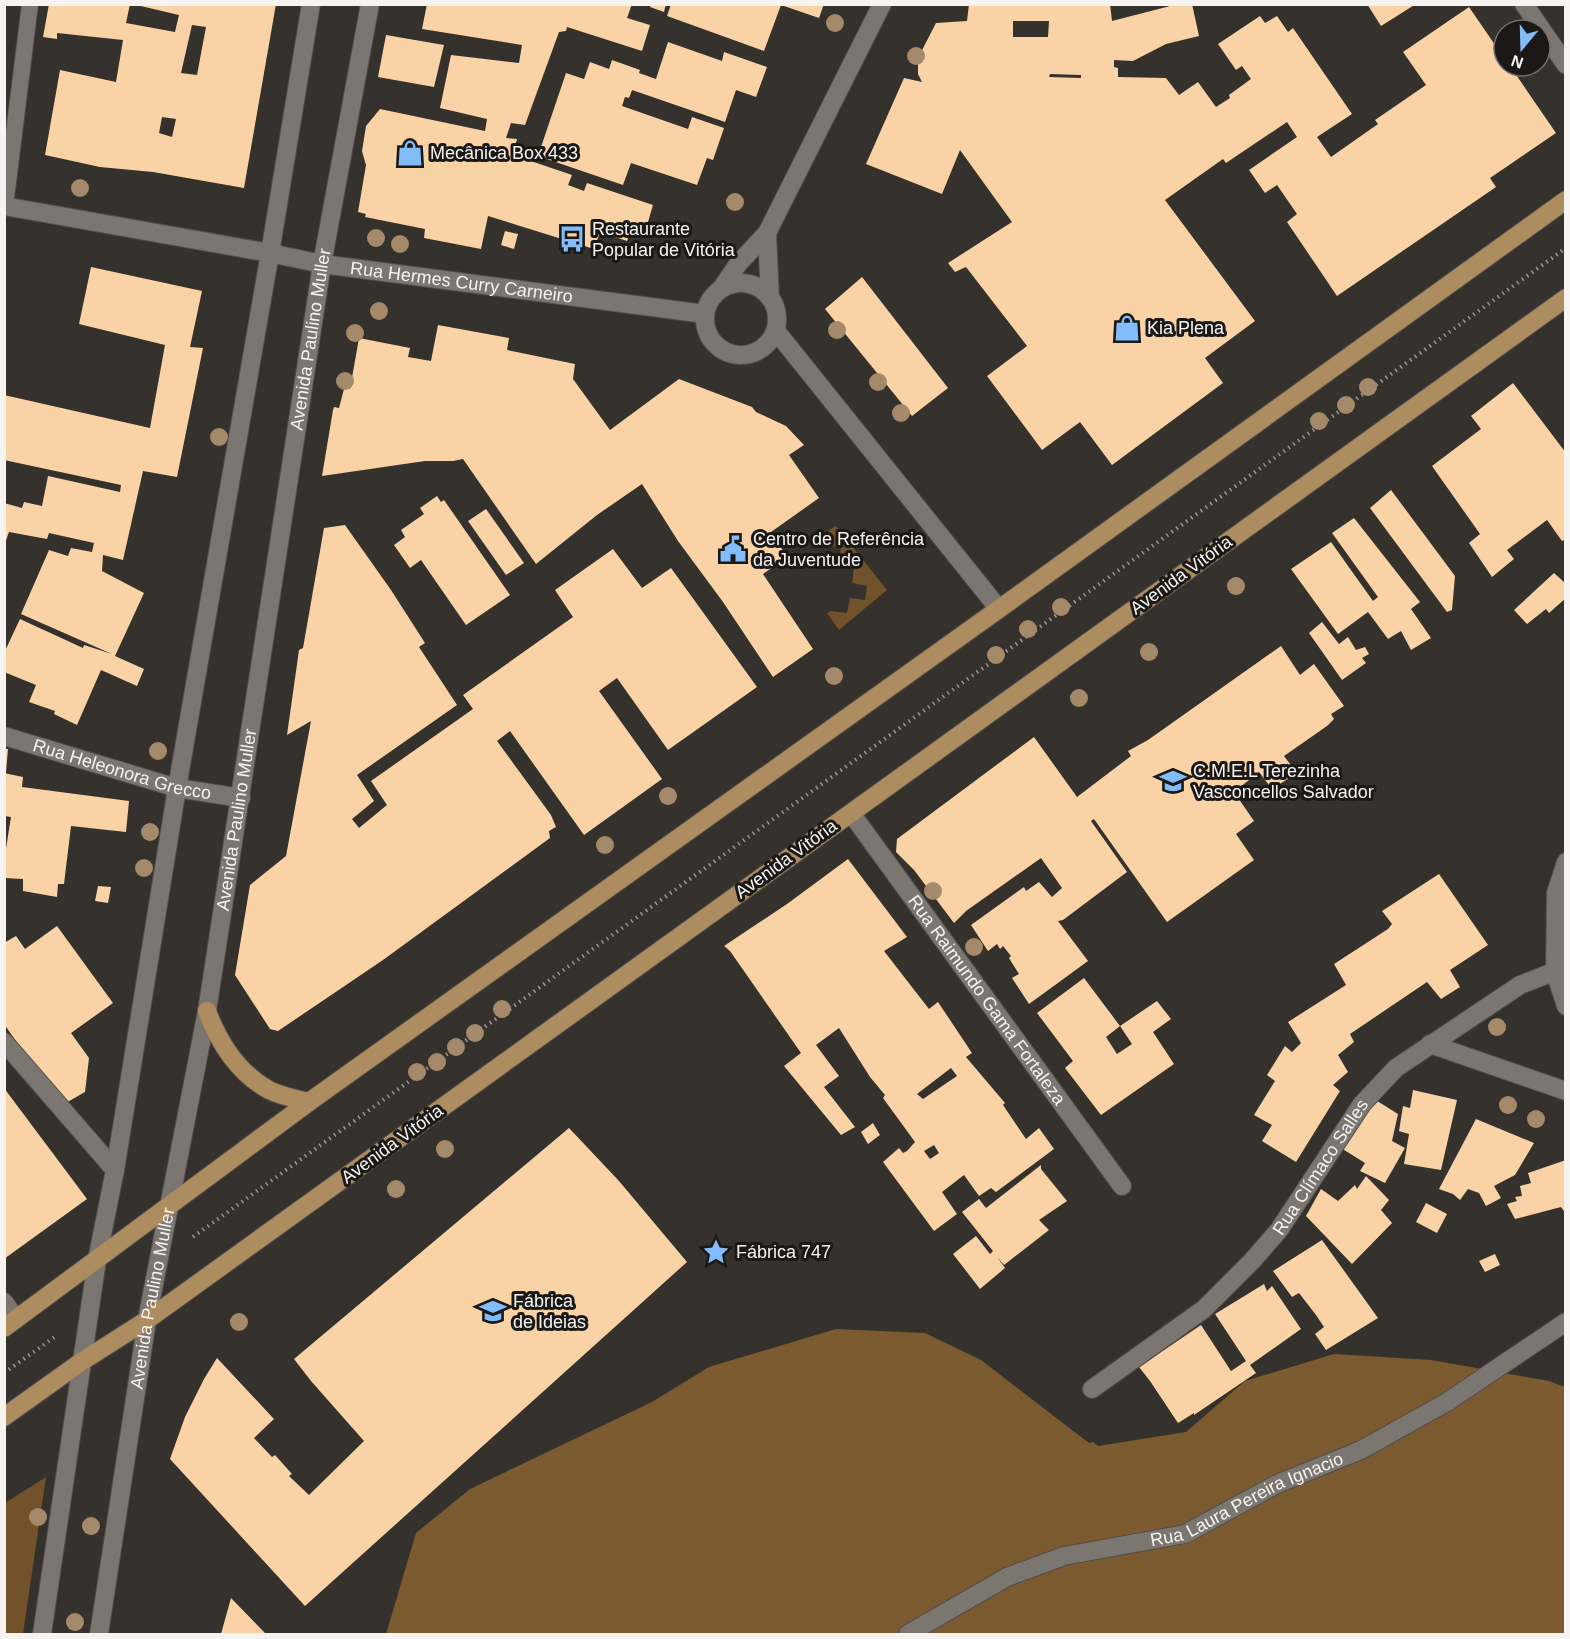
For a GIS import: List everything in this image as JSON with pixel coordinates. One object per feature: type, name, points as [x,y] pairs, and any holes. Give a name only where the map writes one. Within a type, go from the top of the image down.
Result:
[{"type":"main road","points":[[10,1323],[309,1102],[1566,200]]},
{"type":"main road","name":"Avenida Vitória","points":[[4,1417],[81,1362],[147,1320],[1566,298]]},
{"type":"main road","points":[[207,1011],[215,1033],[228,1054],[244,1071],[269,1090],[309,1102]]},
{"type":"street","points":[[42,1635],[88,1312],[115,1170],[177,788],[312,4]]},
{"type":"street","name":"Avenida Paulino Muller","points":[[99,1635],[147,1320],[207,1011],[322,264],[370,4]]},
{"type":"street","points":[[767,233],[770,298],[777,316],[776,331],[768,344],[755,353],[741,355],[726,352],[714,343],[706,330],[705,314],[710,301],[738,264],[767,233],[882,4]]},
{"type":"street","points":[[1524,4],[1566,65]]},
{"type":"street","name":"Rua Hermes Curry Carneiro","points":[[5,206],[322,264],[705,314]]},
{"type":"street","points":[[721,289],[734,283],[749,284],[763,290],[770,298]]},
{"type":"street","points":[[776,331],[999,609]]},
{"type":"street","name":"Rua Heleonora Grecco","points":[[4,736],[177,788],[241,798]]},
{"type":"street","name":"Rua Raimundo Gama Fortaleza","points":[[851,813],[1122,1186]]},
{"type":"street","points":[[1566,862],[1556,893],[1560,969],[1566,1006]]},
{"type":"street","name":"Rua Clímaco Salles","points":[[1092,1389],[1204,1309],[1252,1261],[1279,1230],[1362,1104],[1396,1068],[1520,986],[1560,969]]},
{"type":"street","points":[[4,1042],[115,1170]]},
{"type":"street","points":[[1431,1044],[1566,1091]]},
{"type":"street","points":[[4,1302],[10,1323]]},
{"type":"street","name":"Rua Laura Pereira Ignacio","points":[[908,1635],[1007,1577],[1054,1559],[1185,1534],[1277,1484],[1360,1450],[1447,1402],[1566,1322]]},
{"type":"lane","points":[[5,206],[30,4]]},
{"type":"path","points":[[158,1262],[1566,248]]},
{"type":"path","points":[[4,1373],[88,1312]]},
{"type":"shaded area","points":[[836,526],[887,590],[839,630],[827,613],[831,611],[847,613],[850,598],[865,600],[867,586],[852,583],[854,568],[838,565],[841,547],[826,546],[829,530]]},
{"type":"shaded area","points":[[836,1329],[925,1333],[981,1360],[1089,1443],[1093,1442],[1098,1446],[1186,1432],[1245,1381],[1334,1354],[1431,1360],[1549,1381],[1565,1387],[1565,1634],[386,1634],[416,1533],[470,1489],[652,1402],[709,1367]]},
{"type":"shaded area","points":[[46,1477],[23,1634],[5,1634],[5,1503]]},
{"type":"building","points":[[49,4],[130,4],[126,23],[175,32],[179,15],[132,4],[276,4],[244,188],[153,172],[100,167],[45,155],[60,70],[116,82],[123,40],[57,33],[57,39],[43,37]],"holes":[[[192,25],[206,27],[197,75],[181,73]],[[162,117],[176,119],[172,137],[159,133]]]},
{"type":"building","points":[[427,4],[632,4],[627,18],[650,25],[642,51],[567,27],[566,31],[559,32],[525,125],[511,123],[506,138],[517,139],[513,155],[572,175],[568,185],[584,191],[587,183],[653,205],[645,232],[632,227],[627,241],[600,232],[594,249],[488,216],[481,249],[424,238],[425,229],[365,217],[366,214],[358,212],[366,165],[362,151],[366,126],[380,109],[485,131],[487,119],[440,108],[451,55],[519,63],[522,45],[422,29]]},
{"type":"building","points":[[651,4],[666,4],[664,12],[650,7]]},
{"type":"building","points":[[671,4],[824,4],[819,18],[781,5],[764,51],[667,16]]},
{"type":"building","points":[[969,4],[1110,4],[1112,21],[1178,4],[1192,4],[1199,36],[1166,44],[1133,61],[1114,60],[1114,67],[1118,68],[1118,77],[1166,78],[1179,95],[1198,82],[1216,107],[1251,79],[1242,66],[1236,70],[1218,44],[1260,16],[1265,23],[1277,16],[1288,32],[1293,28],[1352,114],[1317,137],[1331,157],[1378,124],[1375,120],[1426,85],[1403,52],[1469,7],[1492,41],[1492,78],[1518,78],[1556,133],[1490,178],[1496,187],[1337,296],[1287,222],[1297,214],[1277,185],[1265,193],[1249,170],[1297,137],[1287,122],[1226,163],[1223,159],[1165,200],[1255,321],[1205,358],[1223,383],[1112,465],[1080,422],[1042,450],[987,376],[1027,346],[966,267],[955,272],[948,263],[1012,222],[960,150],[942,194],[866,164],[904,78],[922,82],[918,74],[918,58],[936,23],[967,21]],"holes":[[[1013,21],[1049,21],[1048,37],[1013,37]],[[1050,74],[1081,75],[1081,78],[1049,77]]]},
{"type":"building","points":[[1367,4],[1416,4],[1381,26]]},
{"type":"building","points":[[386,35],[444,45],[434,87],[378,77]]},
{"type":"building","points":[[668,42],[722,61],[724,52],[767,67],[756,97],[736,90],[725,122],[632,90],[629,98],[625,97],[622,106],[688,129],[692,117],[724,128],[713,160],[707,158],[697,185],[631,163],[623,185],[538,156],[566,73],[584,79],[590,62],[609,69],[612,60],[640,70],[639,73],[656,79]]},
{"type":"building","points":[[505,231],[518,234],[514,249],[501,245]]},
{"type":"building","points":[[91,267],[202,291],[190,347],[203,348],[177,477],[143,471],[123,560],[103,555],[102,571],[144,593],[115,656],[144,669],[137,686],[101,670],[77,725],[54,714],[55,711],[29,702],[36,685],[4,672],[4,653],[20,619],[83,648],[84,645],[112,654],[21,614],[49,550],[68,556],[71,548],[92,552],[94,543],[49,533],[47,539],[9,532],[4,546],[4,503],[22,508],[24,502],[42,506],[48,476],[120,492],[121,485],[4,460],[4,395],[150,428],[165,345],[79,324]]},
{"type":"building","points":[[862,277],[948,388],[912,416],[825,309]]},
{"type":"building","points":[[438,325],[509,338],[507,350],[575,364],[573,379],[610,430],[679,379],[752,407],[756,412],[786,426],[804,445],[789,455],[819,498],[771,532],[787,557],[763,574],[813,649],[773,677],[723,602],[678,541],[642,484],[597,515],[536,564],[463,459],[425,461],[322,476],[333,410],[334,407],[339,408],[345,385],[350,389],[359,338],[410,348],[408,357],[431,361]]},
{"type":"building","points":[[1513,383],[1566,453],[1566,539],[1562,541],[1547,520],[1507,550],[1514,559],[1492,577],[1469,543],[1480,534],[1432,466],[1481,429],[1471,416]]},
{"type":"building","points":[[1391,490],[1455,576],[1452,610],[1447,612],[1370,508]]},
{"type":"building","points":[[437,496],[441,502],[444,500],[510,595],[466,625],[421,560],[410,568],[394,545],[405,537],[401,530],[424,514],[420,508]]},
{"type":"building","points":[[486,509],[524,563],[506,575],[468,521]]},
{"type":"building","points":[[1354,518],[1420,602],[1411,609],[1431,638],[1411,650],[1401,631],[1388,639],[1368,612],[1338,634],[1291,569],[1331,542],[1373,601],[1378,597],[1332,533]]},
{"type":"building","points":[[345,525],[425,643],[419,647],[457,705],[357,775],[374,801],[352,819],[359,828],[387,805],[371,781],[473,709],[463,695],[573,617],[555,590],[613,549],[642,588],[671,568],[757,687],[668,750],[617,678],[599,691],[662,779],[584,835],[510,731],[497,741],[551,815],[556,827],[549,831],[550,838],[383,960],[278,1031],[270,1029],[235,975],[250,885],[286,856],[311,721],[287,735],[299,650],[303,648],[324,528]]},
{"type":"building","points":[[1554,573],[1564,582],[1566,581],[1566,598],[1549,613],[1546,609],[1527,624],[1514,610]]},
{"type":"building","points":[[1322,622],[1339,644],[1348,637],[1356,650],[1365,647],[1369,654],[1362,658],[1366,663],[1342,680],[1309,633]]},
{"type":"building","points":[[1281,646],[1300,675],[1314,664],[1344,706],[1331,714],[1334,719],[1327,726],[1284,756],[1297,773],[1272,789],[1259,772],[1234,792],[1254,821],[1236,834],[1254,860],[1167,922],[1094,819],[1091,821],[1127,872],[1063,920],[1058,921],[1088,961],[1029,1004],[1012,978],[1019,974],[1009,958],[1011,956],[1003,946],[1000,949],[997,944],[988,951],[971,925],[1024,887],[1026,891],[1039,882],[1052,897],[1062,888],[1041,858],[966,911],[954,923],[914,870],[896,852],[897,839],[1034,737],[1077,797],[1131,756],[1128,751],[1148,740]]},
{"type":"building","points":[[4,749],[8,749],[6,772],[4,772]]},
{"type":"building","points":[[4,773],[23,777],[22,787],[129,801],[126,832],[71,826],[64,884],[58,884],[57,897],[23,891],[23,879],[4,878],[4,861],[11,817],[4,816]]},
{"type":"building","points":[[848,859],[907,937],[884,951],[929,1009],[938,1002],[972,1053],[966,1057],[1005,1103],[1003,1105],[1026,1139],[1039,1128],[1054,1149],[996,1192],[991,1188],[979,1196],[964,1175],[942,1192],[957,1214],[934,1231],[883,1162],[899,1148],[903,1153],[907,1151],[915,1142],[883,1098],[885,1095],[870,1077],[839,1028],[816,1045],[839,1076],[824,1087],[855,1127],[841,1135],[784,1066],[801,1053],[730,951],[724,946],[787,904]],"holes":[[[951,1068],[957,1076],[923,1099],[917,1094]],[[934,1145],[939,1153],[930,1159],[924,1151]]]},
{"type":"building","points":[[1439,874],[1488,945],[1450,970],[1460,987],[1441,999],[1427,982],[1350,1034],[1354,1042],[1338,1055],[1348,1072],[1333,1085],[1340,1091],[1296,1162],[1262,1141],[1272,1125],[1254,1115],[1275,1081],[1267,1075],[1285,1046],[1292,1052],[1301,1043],[1288,1022],[1346,985],[1334,964],[1388,929],[1392,924],[1382,911]]},
{"type":"building","points":[[98,886],[111,887],[108,903],[95,901]]},
{"type":"building","points":[[57,926],[113,1003],[71,1033],[89,1058],[85,1092],[64,1104],[4,1024],[4,943],[16,936],[25,949]]},
{"type":"building","points":[[1084,978],[1120,1026],[1157,1001],[1171,1019],[1153,1032],[1174,1064],[1101,1115],[1065,1068],[1073,1061],[1037,1013]],"holes":[[[1120,1026],[1132,1044],[1117,1054],[1106,1037]]]},
{"type":"building","points":[[4,1088],[87,1199],[4,1259]]},
{"type":"building","points":[[1413,1090],[1457,1100],[1441,1170],[1404,1164],[1409,1134],[1399,1131],[1403,1106],[1410,1108]]},
{"type":"building","points":[[1374,1099],[1398,1114],[1392,1141],[1405,1148],[1385,1183],[1360,1171],[1365,1163],[1341,1148]]},
{"type":"building","points":[[1476,1119],[1534,1143],[1515,1175],[1494,1186],[1501,1198],[1486,1206],[1479,1193],[1468,1189],[1460,1200],[1453,1194],[1439,1189]]},
{"type":"building","points":[[873,1123],[880,1135],[868,1144],[861,1132]]},
{"type":"building","name":"Fábrica de Ideias","points":[[569,1128],[619,1181],[687,1262],[305,1606],[170,1459],[185,1417],[204,1379],[217,1358],[274,1419],[254,1438],[272,1457],[275,1455],[292,1474],[289,1476],[309,1495],[364,1441],[294,1359]]},
{"type":"building","points":[[1566,1160],[1566,1214],[1561,1207],[1515,1219],[1507,1204],[1517,1201],[1515,1197],[1522,1196],[1520,1186],[1531,1183],[1528,1173]]},
{"type":"building","points":[[1041,1165],[1041,1169],[1067,1201],[1039,1220],[1049,1230],[1004,1265],[997,1257],[1005,1268],[980,1289],[953,1254],[976,1236],[990,1254],[993,1251],[962,1212],[979,1199],[986,1208]]},
{"type":"building","points":[[1366,1176],[1389,1200],[1381,1210],[1392,1223],[1352,1264],[1306,1216],[1321,1189],[1338,1201],[1355,1185],[1357,1189]]},
{"type":"building","points":[[1426,1203],[1447,1214],[1437,1233],[1416,1222]]},
{"type":"building","points":[[1322,1240],[1378,1318],[1326,1350],[1315,1334],[1324,1327],[1316,1315],[1299,1293],[1292,1297],[1273,1271]]},
{"type":"building","points":[[1495,1254],[1500,1265],[1485,1272],[1479,1261]]},
{"type":"building","points":[[1264,1284],[1267,1291],[1272,1286],[1301,1329],[1250,1365],[1256,1373],[1194,1415],[1194,1413],[1178,1423],[1139,1367],[1201,1325],[1231,1371],[1246,1361],[1215,1314]]},
{"type":"building","points":[[231,1598],[266,1634],[221,1634]]},
{"type":"place","name":"Mecânica Box 433","points":[[410,153]]},
{"type":"place","name":"Restaurante Popular de Vitória","points":[[572,239]]},
{"type":"place","name":"Kia Plena","points":[[1127,328]]},
{"type":"place","name":"Centro de Referência da Juventude","points":[[733,549]]},
{"type":"place","name":"C.M.E.L Terezinha Vasconcellos Salvador","points":[[1173,781]]},
{"type":"place","name":"Fábrica 747","points":[[716,1252]]},
{"type":"place","name":"Fábrica de Ideias","points":[[493,1311]]}]
